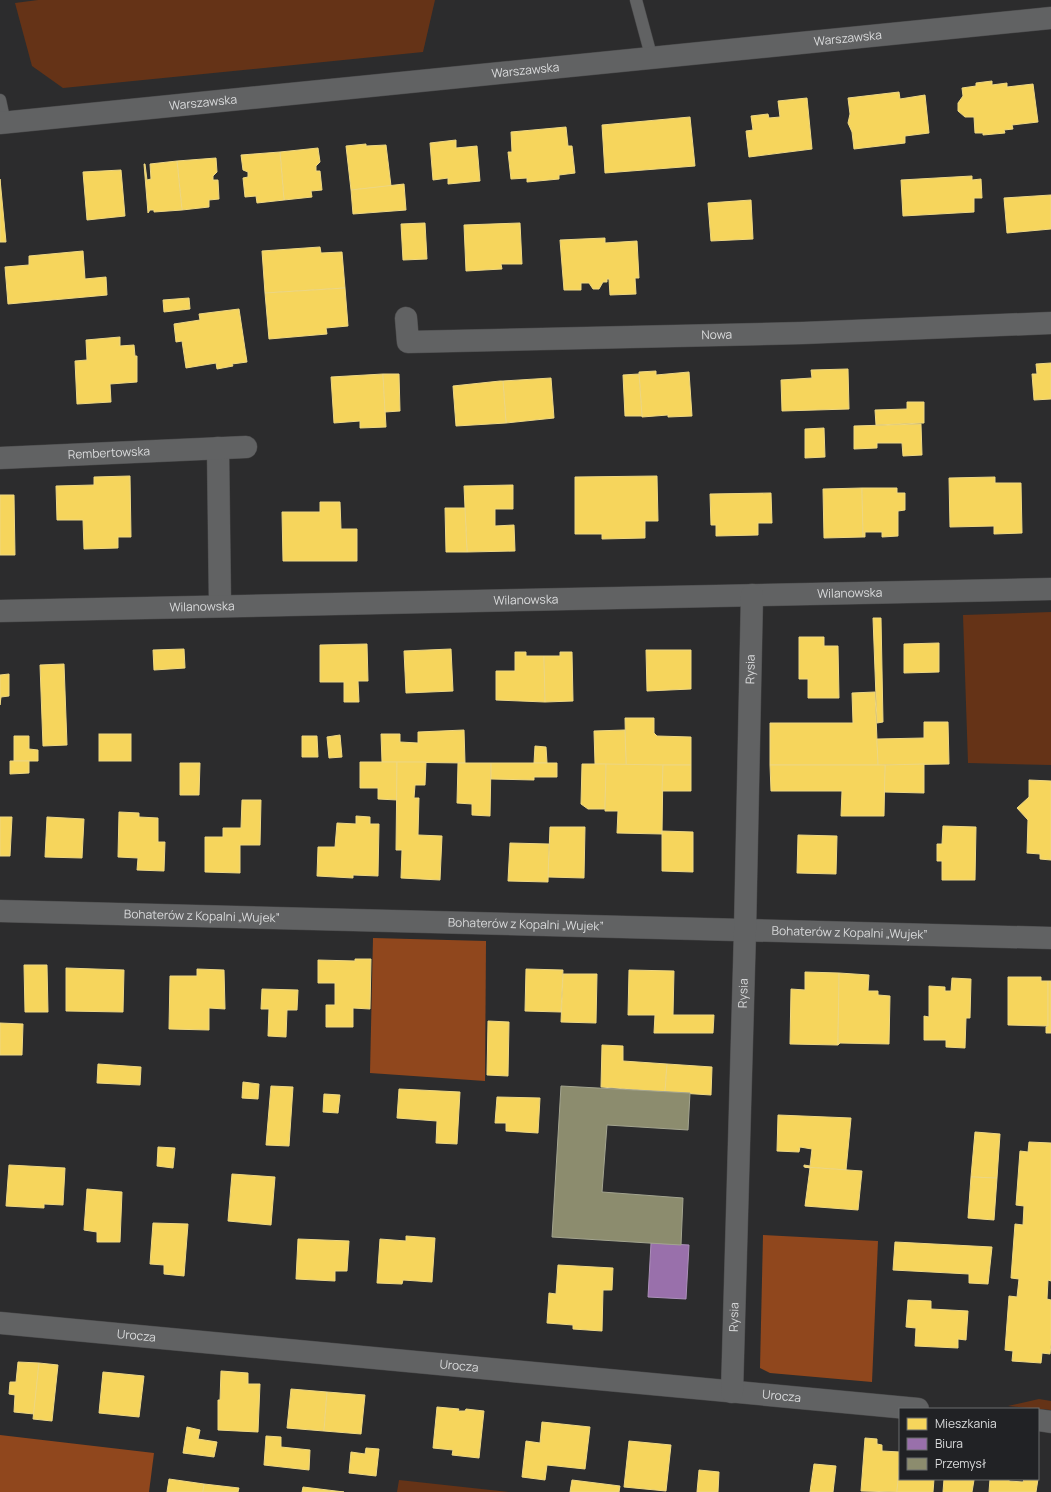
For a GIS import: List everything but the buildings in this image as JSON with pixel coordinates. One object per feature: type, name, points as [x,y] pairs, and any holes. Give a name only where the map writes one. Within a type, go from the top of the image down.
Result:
[{"type":"street","name":"Warszawska","points":[[2,123],[1051,18]]},
{"type":"street","name":"Nowa","points":[[406,318],[408,342],[803,333],[1051,323]]},
{"type":"street","name":"Rembertowska","points":[[0,458],[246,447]]},
{"type":"street","points":[[218,448],[220,605]]},
{"type":"street","name":"Wilanowska","points":[[0,611],[220,605],[1051,589]]},
{"type":"street","name":"Rysia","points":[[732,1392],[745,931],[752,595]]},
{"type":"street","name":"Bohaterów z Kopalni „Wujek”","points":[[0,911],[1051,938]]},
{"type":"street","name":"Urocza","points":[[0,1323],[907,1408]]},
{"type":"street","points":[[1039,1420],[1051,1422]]},
{"type":"lane","points":[[636,0],[652,59]]},
{"type":"lane","points":[[0,100],[2,123]]},
{"type":"shaded area","points":[[38,0],[435,0],[423,52],[63,88],[32,66],[15,3]]},
{"type":"shaded area","points":[[1051,612],[1051,765],[968,763],[963,615]]},
{"type":"shaded area","points":[[373,938],[486,941],[485,1081],[370,1073]]},
{"type":"shaded area","points":[[763,1235],[878,1241],[872,1382],[770,1373],[760,1368]]},
{"type":"shaded area","points":[[1039,1399],[1051,1401],[1051,1410],[1008,1406]]},
{"type":"shaded area","points":[[0,1435],[154,1453],[149,1492],[0,1492]]},
{"type":"shaded area","points":[[399,1480],[509,1492],[397,1492]]}]
